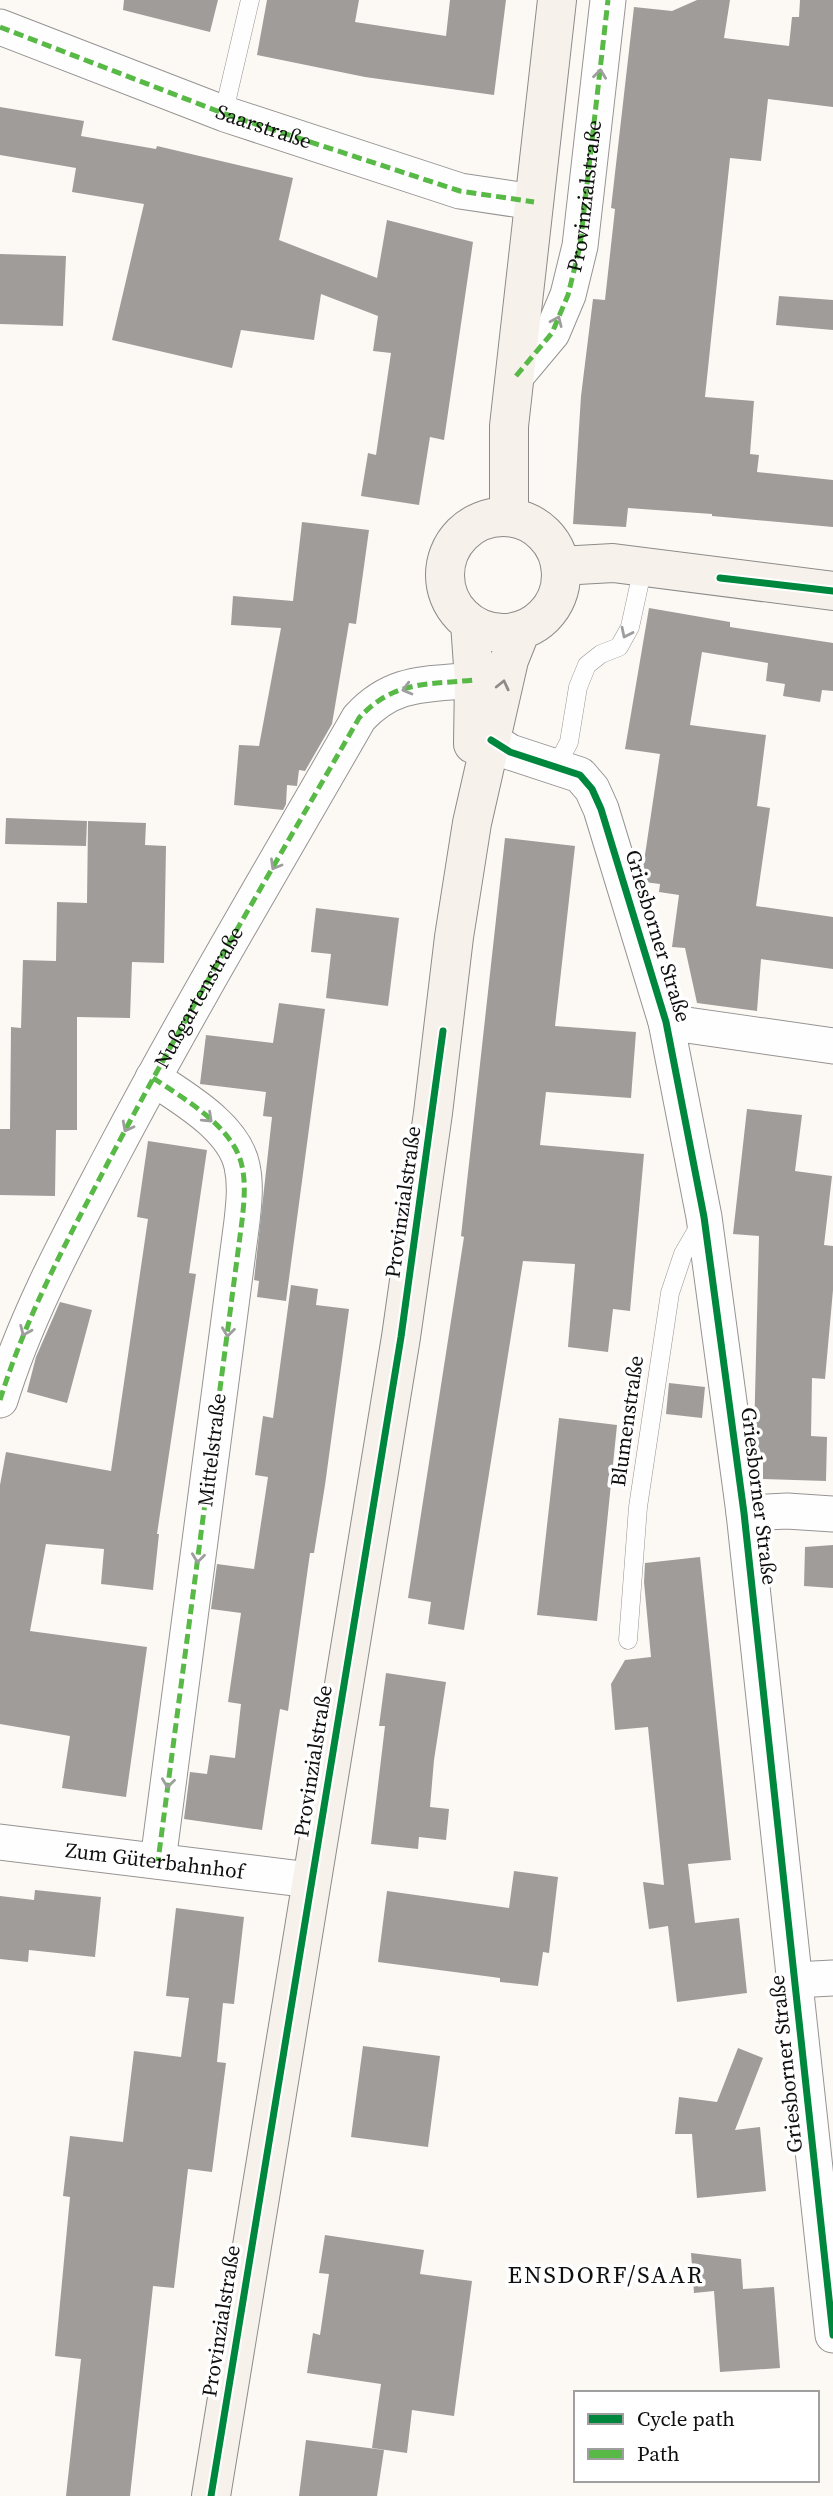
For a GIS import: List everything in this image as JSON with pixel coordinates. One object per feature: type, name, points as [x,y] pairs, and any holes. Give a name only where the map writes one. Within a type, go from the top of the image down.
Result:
[{"type":"main road","points":[[509,517],[509,426],[557,0]]},
{"type":"main road","points":[[509,517],[527,522],[543,532],[554,547],[560,565],[561,582],[556,598],[542,618],[521,630],[503,633],[470,623],[456,609],[447,593],[444,574],[448,555],[457,538],[472,525],[489,518],[509,517]]},
{"type":"main road","points":[[560,565],[612,563],[833,592]]},
{"type":"main road","name":"Provinzialstraße","points":[[470,623],[474,680],[472,823]]},
{"type":"main road","name":"Provinzialstraße","points":[[211,2496],[401,1337],[433,1113],[454,937],[472,823],[509,660],[521,630]]},
{"type":"street","name":"Provinzialstraße","points":[[516,376],[552,332],[568,295],[580,246],[608,0]]},
{"type":"street","name":"Saarstraße","points":[[0,27],[225,114],[460,191],[534,202]]},
{"type":"street","name":"Nußgartenstraße","points":[[0,1400],[13,1358],[41,1292],[152,1078],[359,718],[373,702],[406,687],[474,680]]},
{"type":"street","name":"Griesborner Straße","points":[[491,740],[510,752],[580,775],[592,789],[601,809],[666,1022],[704,1217],[744,1513],[833,2335]]},
{"type":"street","points":[[666,1022],[833,1046]]},
{"type":"street","name":"Mittelstraße","points":[[152,1078],[203,1112],[227,1137],[242,1163],[244,1190],[239,1248],[158,1861]]},
{"type":"street","points":[[744,1513],[787,1511],[833,1514]]},
{"type":"street","name":"Zum Güterbahnhof","points":[[0,1842],[310,1880]]},
{"type":"street","points":[[795,1980],[833,1978]]},
{"type":"lane","points":[[225,114],[250,0]]},
{"type":"lane","points":[[562,769],[578,687],[587,665],[601,654],[619,647],[630,627],[643,568]]},
{"type":"lane","name":"Blumenstraße","points":[[628,1640],[639,1507],[658,1360],[670,1293],[683,1254],[704,1217]]},
{"type":"building","points":[[124,0],[218,0],[210,32],[123,10]]},
{"type":"building","points":[[267,0],[359,0],[355,22],[446,36],[450,0],[506,0],[494,95],[365,77],[257,55]]},
{"type":"building","points":[[697,0],[730,0],[724,38],[789,46],[792,17],[799,17],[800,0],[833,0],[833,107],[768,99],[761,161],[730,158],[705,397],[754,401],[750,454],[759,455],[757,472],[833,480],[833,527],[628,508],[626,527],[573,524],[581,396],[593,299],[605,300],[615,209],[611,208],[634,7],[672,11]]},
{"type":"building","points":[[0,107],[84,121],[81,136],[156,149],[157,146],[293,178],[279,240],[377,278],[387,220],[473,242],[444,440],[430,437],[419,505],[361,496],[368,453],[376,455],[391,353],[373,351],[378,316],[321,294],[314,340],[241,330],[232,368],[112,340],[144,204],[72,192],[76,168],[0,155]]},
{"type":"building","points":[[0,254],[66,256],[63,326],[0,324]]},
{"type":"building","points":[[779,296],[833,300],[833,330],[776,325]]},
{"type":"building","points":[[302,522],[369,530],[356,624],[349,623],[332,724],[305,771],[299,770],[297,786],[287,785],[283,810],[234,805],[239,745],[259,746],[281,628],[231,625],[233,596],[293,601]]},
{"type":"building","points":[[649,608],[730,622],[730,627],[833,643],[833,691],[822,690],[820,702],[783,696],[785,684],[766,681],[768,663],[702,652],[690,725],[766,735],[757,806],[770,808],[756,906],[833,917],[833,969],[761,959],[757,1011],[697,1003],[685,948],[672,947],[679,895],[659,892],[660,884],[644,882],[642,875],[660,754],[625,749]]},
{"type":"building","points":[[6,818],[87,821],[86,846],[5,844]]},
{"type":"building","points":[[88,821],[146,823],[145,845],[166,846],[164,963],[132,962],[130,1018],[77,1017],[77,1130],[56,1130],[55,1196],[0,1195],[0,1129],[10,1129],[11,1027],[21,1028],[23,960],[56,961],[57,902],[87,903]]},
{"type":"building","points":[[505,838],[575,846],[555,1026],[636,1032],[631,1098],[546,1092],[540,1145],[644,1154],[630,1311],[613,1309],[608,1352],[568,1347],[575,1264],[523,1261],[464,1630],[428,1624],[431,1602],[408,1598],[464,1237],[461,1236]]},
{"type":"building","points":[[316,908],[399,918],[388,1006],[326,998],[331,954],[311,952]]},
{"type":"building","points":[[279,1003],[325,1009],[286,1301],[257,1297],[259,1281],[254,1280],[272,1117],[263,1116],[266,1092],[200,1084],[206,1035],[273,1043]]},
{"type":"building","points":[[747,1109],[802,1115],[795,1171],[832,1176],[824,1245],[833,1246],[833,1290],[825,1379],[812,1378],[811,1436],[827,1437],[826,1481],[763,1479],[763,1460],[757,1459],[754,1436],[759,1236],[733,1234]]},
{"type":"building","points":[[148,1141],[207,1150],[189,1273],[196,1274],[157,1534],[153,1590],[101,1584],[104,1549],[46,1544],[30,1631],[147,1647],[126,1797],[62,1788],[70,1736],[0,1724],[0,1485],[6,1452],[111,1471],[148,1219],[137,1217]]},
{"type":"building","points":[[291,1285],[318,1289],[316,1305],[349,1309],[325,1485],[314,1553],[310,1553],[288,1711],[280,1709],[262,1830],[184,1819],[190,1772],[207,1774],[210,1755],[235,1758],[241,1704],[228,1702],[241,1613],[211,1609],[217,1564],[254,1569],[268,1477],[255,1475],[263,1416],[273,1418]]},
{"type":"building","points":[[60,1302],[92,1310],[67,1403],[27,1392],[36,1357]]},
{"type":"building","points":[[669,1383],[705,1387],[702,1418],[666,1414]]},
{"type":"building","points":[[559,1418],[617,1425],[597,1621],[537,1615]]},
{"type":"building","points":[[833,1545],[833,1588],[804,1586],[805,1547]]},
{"type":"building","points":[[700,1557],[731,1860],[688,1864],[695,1923],[739,1918],[747,1993],[677,2002],[668,1926],[649,1929],[643,1882],[664,1885],[648,1727],[615,1730],[611,1684],[625,1660],[651,1657],[644,1582],[645,1563]]},
{"type":"building","points":[[386,1673],[446,1682],[430,1807],[449,1809],[446,1840],[419,1837],[418,1849],[371,1844],[385,1726],[379,1726]]},
{"type":"building","points":[[514,1871],[558,1877],[549,1953],[543,1952],[538,1986],[500,1982],[500,1978],[378,1962],[387,1891],[509,1908]]},
{"type":"building","points":[[35,1890],[101,1897],[95,1957],[29,1950],[28,1962],[0,1959],[0,1896],[34,1900]]},
{"type":"building","points":[[176,1908],[244,1917],[234,2004],[223,2003],[217,2062],[226,2063],[212,2172],[188,2169],[174,2288],[153,2286],[130,2496],[66,2496],[81,2359],[55,2356],[70,2197],[63,2196],[70,2136],[123,2142],[134,2051],[181,2057],[189,1998],[166,1996]]},
{"type":"building","points":[[363,2046],[440,2056],[428,2147],[351,2137]]},
{"type":"building","points":[[738,2048],[763,2058],[735,2130],[760,2127],[766,2191],[697,2198],[692,2134],[675,2134],[679,2097],[717,2102]]},
{"type":"building","points":[[325,2235],[424,2250],[420,2274],[472,2281],[454,2416],[412,2410],[407,2453],[372,2448],[381,2384],[307,2373],[313,2333],[320,2335],[329,2274],[319,2273]]},
{"type":"building","points":[[691,2253],[741,2259],[743,2289],[774,2287],[780,2368],[720,2372],[714,2291],[694,2293]]},
{"type":"building","points":[[306,2440],[384,2450],[377,2496],[299,2496]]},
{"type":"marked path","points":[[516,376],[552,333],[568,295],[580,246],[608,0]]},
{"type":"marked path","points":[[0,27],[225,114],[460,191],[534,202]]},
{"type":"marked path","points":[[0,1400],[36,1305],[96,1185],[203,990],[359,718],[372,706],[398,691],[426,684],[474,680]]},
{"type":"marked path","points":[[153,1078],[206,1115],[229,1139],[242,1166],[244,1187],[242,1221],[158,1861]]},
{"type":"cycle path","points":[[720,578],[833,591]]},
{"type":"cycle path","points":[[491,740],[510,752],[580,775],[592,789],[601,809],[666,1022],[704,1217],[744,1513],[833,2335]]},
{"type":"cycle path","points":[[211,2496],[401,1337],[443,1031]]},
{"type":"district","name":"ENSDORF/SAAR","points":[[606,2275]]}]
